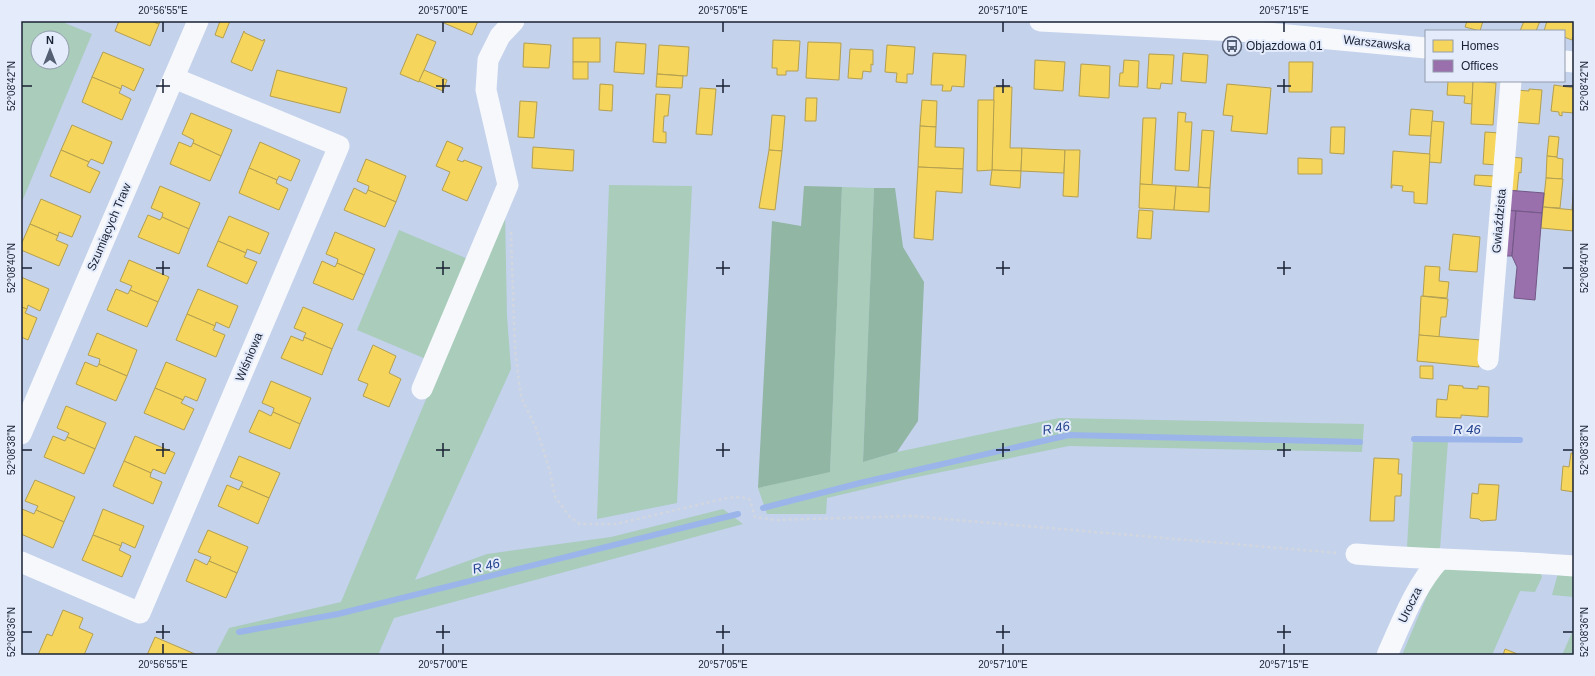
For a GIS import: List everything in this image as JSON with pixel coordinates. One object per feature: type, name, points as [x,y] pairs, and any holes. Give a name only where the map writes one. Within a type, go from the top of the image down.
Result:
[{"type":"street","name":"Szumiących Traw","points":[[21,434],[198,21]]},
{"type":"street","points":[[422,389],[508,185],[486,90],[488,60],[500,36],[514,21]]},
{"type":"street","name":"Warszawska","points":[[1040,21],[1255,32],[1425,48]]},
{"type":"street","name":"Wiśniowa","points":[[21,562],[140,613],[339,146],[174,78]]},
{"type":"street","name":"Gwiaździsta","points":[[1488,360],[1511,82]]},
{"type":"street","points":[[1356,554],[1440,560],[1517,562],[1574,566]]},
{"type":"street","name":"Urocza","points":[[1387,655],[1418,589],[1428,572],[1440,560]]},
{"type":"path","points":[[511,229],[515,351],[521,397],[536,428],[544,452],[550,472],[554,497],[570,516],[580,524],[616,524],[727,498],[742,497],[750,500],[755,518],[776,520],[911,516],[1356,554]]},
{"type":"green space","points":[[21,21],[60,21],[92,34],[21,204]]},
{"type":"green space","points":[[609,185],[692,186],[677,503],[597,519]]},
{"type":"green space","points":[[804,186],[842,187],[830,472],[758,488],[772,221],[801,226]]},
{"type":"green space","points":[[842,187],[874,188],[863,462],[897,452],[1059,418],[1364,424],[1362,452],[1069,446],[907,479],[827,498],[826,514],[767,514],[758,488],[830,471]]},
{"type":"green space","points":[[874,188],[895,188],[903,247],[924,282],[918,421],[897,452],[863,462]]},
{"type":"green space","points":[[505,211],[507,316],[511,369],[415,580],[487,554],[611,537],[723,509],[743,524],[394,618],[378,655],[215,655],[229,628],[341,602]]},
{"type":"green space","points":[[399,230],[468,259],[426,359],[357,330]]},
{"type":"green space","points":[[1413,441],[1448,441],[1440,549],[1407,548]]},
{"type":"green space","points":[[1453,567],[1540,569],[1542,577],[1535,592],[1520,591],[1492,655],[1402,655],[1434,579],[1442,571]]},
{"type":"green space","points":[[1558,573],[1574,573],[1574,597],[1552,595]]},
{"type":"green space","points":[[1574,628],[1574,649],[1571,655],[1562,655]]},
{"type":"building: Homes","points":[[119,21],[151,21],[159,24],[150,46],[115,31]]},
{"type":"building: Homes","points":[[151,21],[161,21],[159,24]]},
{"type":"building: Homes","points":[[220,21],[230,21],[223,38],[215,35]]},
{"type":"building: Homes","points":[[445,21],[478,21],[472,35],[444,23]]},
{"type":"building: Homes","points":[[1467,21],[1483,21],[1480,30],[1465,27]]},
{"type":"building: Homes","points":[[1524,21],[1540,21],[1536,30],[1520,30]]},
{"type":"building: Homes","points":[[1547,21],[1574,21],[1574,33],[1572,40],[1565,37],[1565,30],[1544,30]]},
{"type":"building: Homes","points":[[244,31],[245,33],[263,41],[264,39],[265,40],[252,71],[231,62]]},
{"type":"building: Homes","points":[[417,34],[436,42],[419,82],[400,74]]},
{"type":"building: Homes","points":[[573,38],[600,38],[600,62],[573,62]]},
{"type":"building: Homes","points":[[773,40],[800,41],[798,71],[786,71],[786,75],[777,75],[777,68],[772,68]]},
{"type":"building: Homes","points":[[616,42],[646,44],[644,74],[614,72]]},
{"type":"building: Homes","points":[[808,42],[841,43],[839,80],[806,78]]},
{"type":"building: Homes","points":[[524,43],[551,45],[549,68],[523,67]]},
{"type":"building: Homes","points":[[659,45],[689,47],[687,76],[657,74]]},
{"type":"building: Homes","points":[[887,45],[915,47],[913,74],[907,74],[907,83],[896,82],[897,73],[885,72]]},
{"type":"building: Homes","points":[[850,49],[873,50],[873,65],[871,64],[871,72],[863,71],[862,79],[848,78]]},
{"type":"building: Homes","points":[[103,52],[144,69],[134,91],[122,85],[121,89],[92,77]]},
{"type":"building: Homes","points":[[933,53],[966,55],[964,87],[952,86],[951,91],[942,91],[943,85],[931,85]]},
{"type":"building: Homes","points":[[1183,53],[1208,55],[1206,83],[1181,81]]},
{"type":"building: Homes","points":[[1149,54],[1174,55],[1172,84],[1161,83],[1160,89],[1147,88]]},
{"type":"building: Homes","points":[[1035,60],[1065,62],[1063,91],[1034,89]]},
{"type":"building: Homes","points":[[1124,60],[1139,61],[1138,87],[1119,86],[1120,73],[1123,73]]},
{"type":"building: Homes","points":[[573,62],[588,62],[588,79],[573,79]]},
{"type":"building: Homes","points":[[1289,62],[1313,62],[1312,92],[1289,92]]},
{"type":"building: Homes","points":[[1081,64],[1110,66],[1109,98],[1079,96]]},
{"type":"building: Homes","points":[[277,70],[347,88],[340,113],[270,96]]},
{"type":"building: Homes","points":[[424,70],[447,80],[443,91],[419,81]]},
{"type":"building: Homes","points":[[657,74],[683,76],[682,88],[656,87]]},
{"type":"building: Homes","points":[[92,77],[121,89],[119,93],[131,99],[122,120],[82,102]]},
{"type":"building: Homes","points":[[1448,82],[1473,82],[1472,104],[1464,103],[1465,96],[1447,95]]},
{"type":"building: Homes","points":[[1473,82],[1496,83],[1493,125],[1471,124]]},
{"type":"building: Homes","points":[[600,84],[613,85],[612,111],[599,110]]},
{"type":"building: Homes","points":[[1227,84],[1271,88],[1267,134],[1231,131],[1233,116],[1223,115]]},
{"type":"building: Homes","points":[[1554,85],[1574,88],[1574,113],[1562,112],[1562,116],[1559,115],[1559,112],[1551,111]]},
{"type":"building: Homes","points":[[994,87],[1012,87],[1010,148],[1022,148],[1021,171],[992,170]]},
{"type":"building: Homes","points":[[700,88],[716,89],[712,135],[696,134]]},
{"type":"building: Homes","points":[[1529,89],[1542,90],[1539,124],[1513,122],[1515,90],[1529,91]]},
{"type":"building: Homes","points":[[656,94],[670,95],[668,116],[664,116],[663,132],[666,132],[666,143],[653,142]]},
{"type":"building: Homes","points":[[806,98],[817,98],[816,121],[805,121]]},
{"type":"building: Homes","points":[[922,100],[937,101],[936,127],[920,126]]},
{"type":"building: Homes","points":[[978,100],[994,100],[992,170],[977,171]]},
{"type":"building: Homes","points":[[520,101],[537,102],[534,138],[518,137]]},
{"type":"building: Homes","points":[[1411,109],[1433,111],[1431,136],[1409,135]]},
{"type":"building: Homes","points":[[1178,112],[1186,113],[1185,122],[1192,122],[1189,171],[1175,170]]},
{"type":"building: Homes","points":[[191,113],[232,130],[221,156],[193,143],[194,140],[182,134]]},
{"type":"building: Homes","points":[[772,115],[785,116],[782,151],[769,150]]},
{"type":"building: Homes","points":[[1143,118],[1156,118],[1152,185],[1140,184]]},
{"type":"building: Homes","points":[[1432,121],[1444,122],[1441,163],[1429,162]]},
{"type":"building: Homes","points":[[72,125],[112,142],[103,164],[91,159],[89,162],[61,150]]},
{"type":"building: Homes","points":[[920,126],[936,127],[935,147],[964,148],[963,169],[918,167]]},
{"type":"building: Homes","points":[[1331,127],[1345,127],[1344,154],[1330,153]]},
{"type":"building: Homes","points":[[1202,130],[1214,131],[1210,188],[1198,187]]},
{"type":"building: Homes","points":[[1485,132],[1500,133],[1498,165],[1483,164]]},
{"type":"building: Homes","points":[[1549,136],[1559,137],[1557,157],[1547,156]]},
{"type":"building: Homes","points":[[447,141],[463,148],[457,160],[463,162],[464,160],[482,167],[467,201],[442,190],[450,172],[436,166]]},
{"type":"building: Homes","points":[[179,142],[191,147],[193,143],[221,156],[210,181],[170,164]]},
{"type":"building: Homes","points":[[260,142],[300,160],[291,181],[279,176],[277,180],[249,168]]},
{"type":"building: Homes","points":[[533,147],[574,150],[573,171],[532,168]]},
{"type":"building: Homes","points":[[1022,148],[1065,150],[1064,173],[1021,171]]},
{"type":"building: Homes","points":[[61,150],[89,162],[87,166],[100,172],[90,193],[50,176]]},
{"type":"building: Homes","points":[[769,150],[782,151],[775,210],[759,208]]},
{"type":"building: Homes","points":[[1065,150],[1080,150],[1078,197],[1063,196]]},
{"type":"building: Homes","points":[[1393,151],[1430,154],[1427,204],[1414,203],[1414,192],[1402,191],[1403,186],[1392,185],[1391,188]]},
{"type":"building: Homes","points":[[1547,156],[1563,159],[1562,179],[1546,178]]},
{"type":"building: Homes","points":[[1509,157],[1522,158],[1521,173],[1519,172],[1517,191],[1506,190]]},
{"type":"building: Homes","points":[[1298,158],[1322,159],[1322,174],[1298,174]]},
{"type":"building: Homes","points":[[366,159],[406,176],[396,202],[368,190],[369,186],[357,181]]},
{"type":"building: Homes","points":[[918,167],[963,169],[962,193],[936,191],[933,240],[914,238]]},
{"type":"building: Homes","points":[[249,168],[277,180],[276,183],[288,189],[279,210],[239,193]]},
{"type":"building: Homes","points":[[992,170],[1021,171],[1020,188],[990,185]]},
{"type":"building: Homes","points":[[1475,175],[1496,176],[1495,187],[1474,185]]},
{"type":"building: Homes","points":[[1546,178],[1563,179],[1560,208],[1543,207]]},
{"type":"building: Homes","points":[[1574,183],[1574,210],[1572,209]]},
{"type":"building: Homes","points":[[1140,184],[1176,186],[1174,210],[1139,208]]},
{"type":"building: Homes","points":[[160,186],[200,203],[189,229],[162,217],[163,213],[151,208]]},
{"type":"building: Homes","points":[[1176,186],[1210,188],[1209,212],[1174,210]]},
{"type":"building: Homes","points":[[354,188],[366,194],[368,190],[396,202],[385,227],[344,210]]},
{"type":"building: Homes","points":[[41,199],[81,216],[72,237],[59,232],[58,236],[30,224]]},
{"type":"building: Homes","points":[[1543,207],[1574,210],[1574,231],[1541,228]]},
{"type":"building: Homes","points":[[1139,210],[1153,211],[1151,239],[1137,238]]},
{"type":"building: Homes","points":[[148,215],[160,220],[162,217],[189,229],[179,254],[138,237]]},
{"type":"building: Homes","points":[[229,216],[269,233],[260,254],[247,249],[246,253],[218,241]]},
{"type":"building: Homes","points":[[30,224],[58,236],[56,240],[68,245],[59,266],[21,250],[21,245]]},
{"type":"building: Homes","points":[[335,232],[375,249],[364,275],[337,263],[338,259],[326,254]]},
{"type":"building: Homes","points":[[1453,234],[1480,237],[1477,272],[1449,270]]},
{"type":"building: Homes","points":[[218,241],[246,253],[244,257],[257,262],[247,284],[207,266]]},
{"type":"building: Homes","points":[[129,260],[169,277],[158,302],[130,290],[132,286],[120,281]]},
{"type":"building: Homes","points":[[322,261],[335,267],[337,263],[364,275],[353,300],[313,283]]},
{"type":"building: Homes","points":[[1425,266],[1440,267],[1439,281],[1449,282],[1447,298],[1423,296]]},
{"type":"building: Homes","points":[[21,277],[49,289],[40,311],[28,305],[27,309],[21,307]]},
{"type":"building: Homes","points":[[116,289],[128,294],[130,290],[158,302],[147,327],[107,310]]},
{"type":"building: Homes","points":[[198,289],[238,306],[229,328],[216,322],[215,326],[187,314]]},
{"type":"building: Homes","points":[[1421,296],[1448,299],[1446,317],[1441,317],[1439,337],[1419,335]]},
{"type":"building: Homes","points":[[21,307],[27,309],[25,313],[37,318],[28,340],[21,337]]},
{"type":"building: Homes","points":[[303,307],[343,324],[332,349],[304,337],[306,333],[294,328]]},
{"type":"building: Homes","points":[[187,314],[215,326],[213,330],[225,335],[216,357],[176,340]]},
{"type":"building: Homes","points":[[97,333],[137,350],[127,376],[99,364],[100,359],[88,355]]},
{"type":"building: Homes","points":[[1419,335],[1481,340],[1479,367],[1417,361]]},
{"type":"building: Homes","points":[[291,336],[303,341],[304,337],[332,349],[322,375],[281,358]]},
{"type":"building: Homes","points":[[373,345],[396,356],[389,373],[401,379],[389,407],[363,396],[368,384],[358,380]]},
{"type":"building: Homes","points":[[85,362],[97,367],[99,364],[127,376],[116,401],[76,384]]},
{"type":"building: Homes","points":[[166,362],[206,379],[197,401],[185,396],[183,400],[155,388]]},
{"type":"building: Homes","points":[[1420,366],[1433,366],[1433,379],[1420,378]]},
{"type":"building: Homes","points":[[271,381],[311,398],[300,424],[273,412],[274,408],[262,403]]},
{"type":"building: Homes","points":[[1449,385],[1478,389],[1478,386],[1489,387],[1488,417],[1461,415],[1461,418],[1436,417],[1437,399],[1447,400]]},
{"type":"building: Homes","points":[[155,388],[183,400],[181,403],[194,409],[184,430],[144,413]]},
{"type":"building: Homes","points":[[66,406],[106,423],[95,449],[67,437],[69,433],[57,428]]},
{"type":"building: Homes","points":[[259,410],[271,416],[273,412],[300,424],[290,449],[249,432]]},
{"type":"building: Homes","points":[[53,436],[65,441],[67,437],[95,449],[84,474],[44,457]]},
{"type":"building: Homes","points":[[135,436],[175,453],[165,474],[153,469],[151,473],[124,461]]},
{"type":"building: Homes","points":[[1571,453],[1574,453],[1574,492],[1561,490],[1563,466],[1569,467]]},
{"type":"building: Homes","points":[[239,456],[280,473],[269,498],[241,486],[243,482],[230,477]]},
{"type":"building: Homes","points":[[1374,458],[1399,459],[1398,474],[1402,474],[1401,496],[1395,496],[1394,521],[1370,521]]},
{"type":"building: Homes","points":[[124,461],[151,473],[150,477],[162,482],[153,504],[113,486]]},
{"type":"building: Homes","points":[[35,480],[75,497],[64,522],[36,510],[38,506],[25,501]]},
{"type":"building: Homes","points":[[1479,484],[1499,485],[1496,520],[1481,521],[1479,519],[1470,518],[1472,493],[1478,494]]},
{"type":"building: Homes","points":[[227,485],[239,490],[241,486],[269,498],[258,524],[218,506]]},
{"type":"building: Homes","points":[[22,509],[34,514],[36,510],[64,522],[53,548],[21,534]]},
{"type":"building: Homes","points":[[103,509],[144,526],[135,548],[122,542],[121,546],[93,535]]},
{"type":"building: Homes","points":[[208,530],[248,547],[237,573],[209,561],[211,557],[198,552]]},
{"type":"building: Homes","points":[[93,535],[121,546],[119,550],[131,556],[122,577],[82,560]]},
{"type":"building: Homes","points":[[195,559],[207,565],[209,561],[237,573],[226,598],[186,581]]},
{"type":"building: Homes","points":[[63,610],[83,618],[79,628],[93,634],[84,655],[38,655],[47,634],[52,636]]},
{"type":"building: Homes","points":[[155,637],[195,654],[147,655]]},
{"type":"building: Homes","points":[[1505,649],[1515,653],[1519,655],[1503,655]]},
{"type":"building: Offices","points":[[1506,190],[1544,193],[1542,213],[1504,210]]},
{"type":"building: Offices","points":[[1504,210],[1516,211],[1512,256],[1500,256]]},
{"type":"building: Offices","points":[[1516,211],[1542,213],[1535,300],[1514,298],[1517,267],[1512,256]]},
{"type":"waterway","name":"R 46","points":[[763,508],[860,483],[1069,435],[1360,442]]},
{"type":"waterway","name":"R 46","points":[[1414,439],[1520,440]]},
{"type":"waterway","name":"R 46","points":[[239,632],[338,614],[738,514]]},
{"type":"place","name":"Objazdowa 01","points":[[1232,46]]}]
